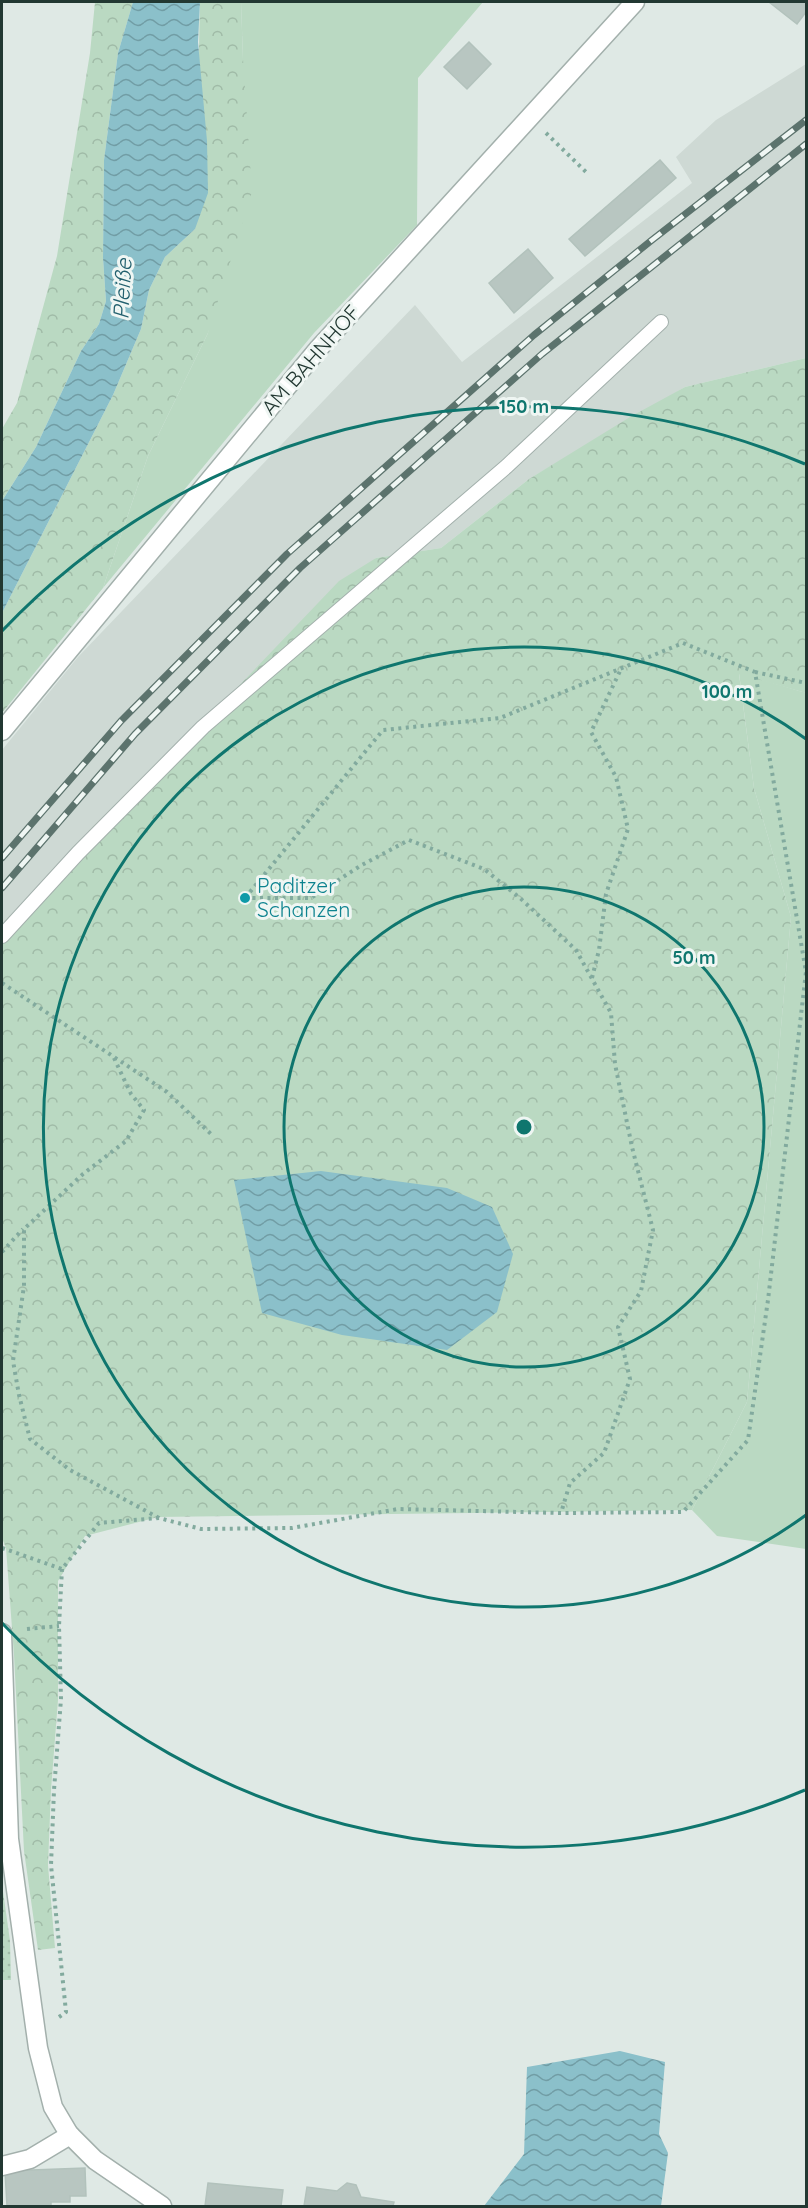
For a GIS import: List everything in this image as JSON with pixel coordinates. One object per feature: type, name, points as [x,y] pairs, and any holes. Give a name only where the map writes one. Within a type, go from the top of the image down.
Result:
[{"type":"street","name":"AM BAHNHOF","points":[[2,731],[319,348],[635,2]]},
{"type":"street","points":[[2,1633],[9,1839],[38,2048],[53,2107],[70,2135],[95,2160],[162,2206]]},
{"type":"street","points":[[2,2166],[30,2159],[70,2135]]},
{"type":"lane","points":[[2,936],[78,853],[203,727],[507,466],[661,322]]},
{"type":"path","points":[[529,116],[586,172]]},
{"type":"path","points":[[561,1513],[570,1483],[604,1453],[630,1379],[618,1328],[641,1291],[653,1230],[632,1147],[615,1064],[611,1013],[576,950],[520,898],[484,869],[410,840],[360,866],[311,898],[245,898],[383,730],[500,718],[683,643],[755,672],[807,683]]},
{"type":"path","points":[[592,978],[599,950],[606,894],[628,830],[615,777],[591,732],[621,668]]},
{"type":"path","points":[[24,1228],[24,1286],[13,1361],[30,1439],[70,1470],[159,1518],[201,1528],[292,1528],[398,1509],[561,1513],[683,1512],[748,1440],[768,1300],[806,972],[755,672]]},
{"type":"path","points":[[2,983],[167,1092],[212,1135]]},
{"type":"path","points":[[2,1252],[24,1228],[83,1174],[126,1142],[144,1110],[131,1094],[114,1058]]},
{"type":"path","points":[[36,2032],[66,2012],[51,1865],[61,1699],[59,1626],[62,1569],[99,1523],[159,1518]]},
{"type":"path","points":[[2,1548],[62,1569]]},
{"type":"path","points":[[25,1629],[59,1626]]},
{"type":"shaded area","points":[[806,64],[806,358],[685,387],[529,479],[441,548],[376,558],[95,825],[2,926],[2,750],[78,657],[415,305],[462,362],[692,183],[676,157],[716,120]]},
{"type":"green space","points":[[95,2],[133,2],[118,53],[104,160],[103,258],[106,301],[99,324],[81,351],[36,447],[2,501],[2,429],[17,403],[57,256],[90,53]]},
{"type":"green space","points":[[200,2],[241,2],[252,192],[208,333],[148,456],[103,588],[2,713],[2,613],[113,395],[141,329],[149,290],[165,257],[195,229]]},
{"type":"green space","points":[[241,2],[483,2],[418,78],[417,225],[314,333],[103,588],[148,456],[208,333],[243,59]]},
{"type":"green space","points":[[806,358],[806,693],[739,674],[754,788],[791,917],[747,1402],[692,1510],[158,1517],[85,1536],[58,1581],[58,1700],[48,1865],[55,1948],[38,1950],[24,1851],[14,1655],[6,1548],[2,1538],[2,927],[95,825],[212,714],[339,581],[376,558],[441,548],[529,479],[630,417],[685,387]]},
{"type":"green space","points":[[739,673],[806,693],[806,1549],[717,1536],[692,1510],[747,1402],[791,917],[754,788]]},
{"type":"green space","points":[[2,1884],[10,1941],[11,1980],[2,1980]]},
{"type":"water","name":"Pleiße","points":[[133,2],[200,2],[198,42],[207,141],[208,193],[195,229],[165,257],[149,290],[141,329],[113,395],[2,613],[2,501],[36,447],[81,351],[99,324],[106,301],[103,258],[104,160],[118,53]]},
{"type":"water","points":[[321,1171],[447,1188],[492,1207],[513,1254],[497,1312],[447,1350],[342,1335],[262,1313],[234,1180]]},
{"type":"water","points":[[620,2051],[665,2062],[659,2134],[668,2153],[661,2206],[484,2206],[524,2154],[527,2067]]},
{"type":"building","points":[[769,2],[806,2],[806,12],[797,24]]},
{"type":"building","points":[[469,42],[491,64],[467,89],[444,67]]},
{"type":"building","points":[[660,160],[676,178],[585,256],[569,239]]},
{"type":"building","points":[[528,249],[553,278],[514,313],[489,283]]},
{"type":"building","points":[[85,2168],[86,2196],[70,2196],[70,2202],[51,2202],[51,2206],[7,2206],[5,2171]]},
{"type":"building","points":[[208,2183],[283,2190],[281,2206],[205,2206]]},
{"type":"building","points":[[347,2183],[356,2185],[361,2197],[394,2202],[393,2206],[304,2206],[307,2187],[337,2191]]},
{"type":"railway","points":[[2,858],[121,721],[287,554],[534,335],[806,120]]},
{"type":"railway","points":[[2,888],[135,734],[300,568],[542,354],[806,144]]},
{"type":"place","name":"Paditzer Schanzen","points":[[245,898]]}]
